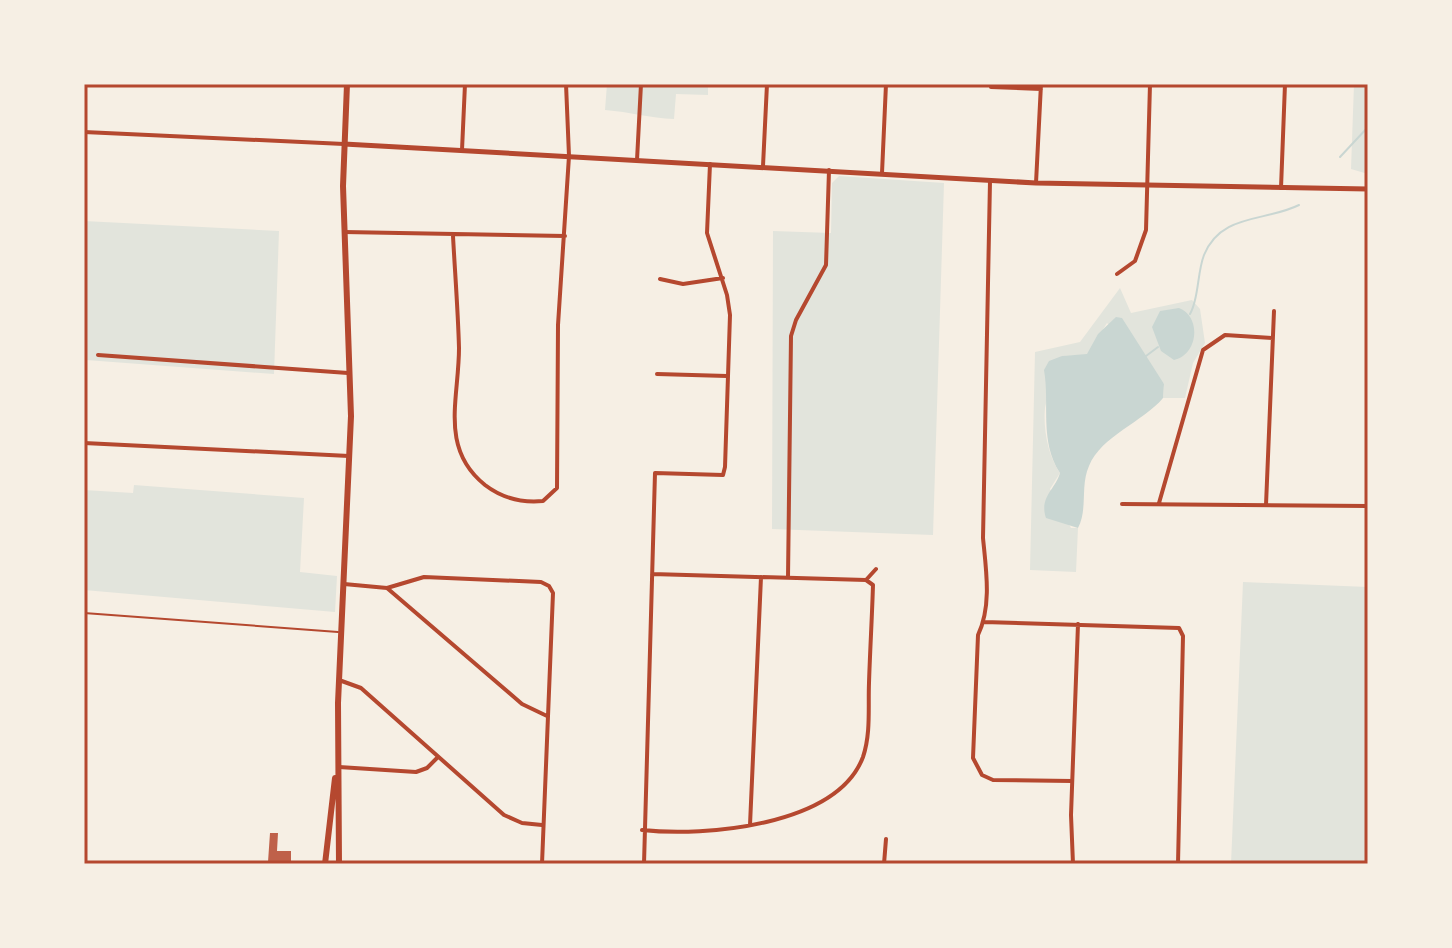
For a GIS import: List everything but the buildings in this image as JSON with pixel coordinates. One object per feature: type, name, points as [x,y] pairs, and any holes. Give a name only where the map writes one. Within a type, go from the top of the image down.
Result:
[{"type":"main road","points":[[325,864],[330,799],[337,766],[350,456],[351,373],[344,232],[347,84]]},
{"type":"main road","points":[[336,775],[341,795],[339,864]]},
{"type":"street","points":[[462,150],[465,84]]},
{"type":"street","points":[[453,236],[459,348],[455,424],[458,452],[470,473],[491,490],[512,500],[545,501],[557,488],[558,325],[569,156],[566,84]]},
{"type":"street","points":[[637,160],[641,84],[669,84]]},
{"type":"street","points":[[763,166],[767,84]]},
{"type":"street","points":[[882,173],[886,84]]},
{"type":"street","points":[[1117,274],[1135,261],[1143,244],[1150,84]]},
{"type":"street","points":[[1281,188],[1285,84]]},
{"type":"street","points":[[991,87],[1041,86],[1036,183]]},
{"type":"street","points":[[84,132],[1036,183],[1368,189]]},
{"type":"street","points":[[644,864],[642,830],[655,473],[723,475],[730,315],[723,278],[707,233],[710,164]]},
{"type":"street","points":[[788,578],[791,336],[796,320],[826,265],[829,170]]},
{"type":"street","points":[[991,181],[984,622],[978,635],[973,758],[981,774],[993,780],[1072,781]]},
{"type":"street","points":[[344,232],[565,236]]},
{"type":"street","points":[[660,279],[683,284],[723,278]]},
{"type":"street","points":[[1266,506],[1274,311]]},
{"type":"street","points":[[1159,503],[1203,350],[1225,335],[1273,338]]},
{"type":"street","points":[[98,355],[351,373]]},
{"type":"street","points":[[657,374],[727,376]]},
{"type":"street","points":[[84,443],[350,456]]},
{"type":"street","points":[[1122,504],[1368,506]]},
{"type":"street","points":[[866,580],[876,569]]},
{"type":"street","points":[[642,830],[697,832],[750,825],[823,800],[854,774],[864,755],[869,716],[873,585],[866,580],[651,574]]},
{"type":"street","points":[[344,584],[387,588],[424,577],[541,582],[549,586],[553,593],[542,864]]},
{"type":"street","points":[[750,825],[761,577]]},
{"type":"street","points":[[387,588],[522,704],[547,716]]},
{"type":"street","points":[[984,622],[1176,627],[1183,636],[1178,864]]},
{"type":"street","points":[[1073,864],[1072,781],[1078,624]]},
{"type":"street","points":[[339,680],[361,688],[504,815],[522,823],[543,825]]},
{"type":"street","points":[[337,766],[416,772],[427,768],[438,757]]},
{"type":"street","points":[[884,864],[886,839]]},
{"type":"lane","points":[[84,613],[342,632]]},
{"type":"shaded area","points":[[607,84],[708,84],[708,95],[676,94],[674,119],[605,110]]},
{"type":"shaded area","points":[[1354,84],[1368,84],[1368,174],[1351,169]]},
{"type":"shaded area","points":[[839,176],[944,183],[933,535],[772,529],[773,231],[831,233],[832,183]]},
{"type":"shaded area","points":[[84,221],[279,231],[274,374],[86,360],[84,379]]},
{"type":"shaded area","points":[[1120,288],[1131,313],[1192,300],[1200,309],[1205,343],[1193,363],[1185,398],[1163,398],[1164,384],[1107,323],[1087,355],[1062,356],[1046,382],[1045,425],[1049,450],[1060,473],[1050,489],[1071,528],[1078,528],[1076,572],[1030,570],[1035,352],[1080,342]]},
{"type":"shaded area","points":[[1179,308],[1191,319],[1194,336],[1188,351],[1174,360],[1161,351],[1152,327],[1160,311]]},
{"type":"shaded area","points":[[1116,317],[1122,318],[1164,384],[1163,398],[1095,455],[1086,474],[1083,513],[1078,528],[1046,518],[1044,511],[1046,499],[1060,473],[1049,448],[1044,370],[1049,361],[1062,356],[1087,354],[1098,334]]},
{"type":"shaded area","points":[[134,485],[304,498],[300,572],[337,576],[335,612],[84,590],[84,490],[133,493]]},
{"type":"shaded area","points":[[1243,582],[1368,587],[1368,864],[1231,864]]},
{"type":"waterway","points":[[1340,157],[1368,127]]},
{"type":"waterway","points":[[1190,314],[1204,255],[1212,241],[1233,225],[1299,205]]},
{"type":"waterway","points":[[1146,356],[1158,347]]}]
